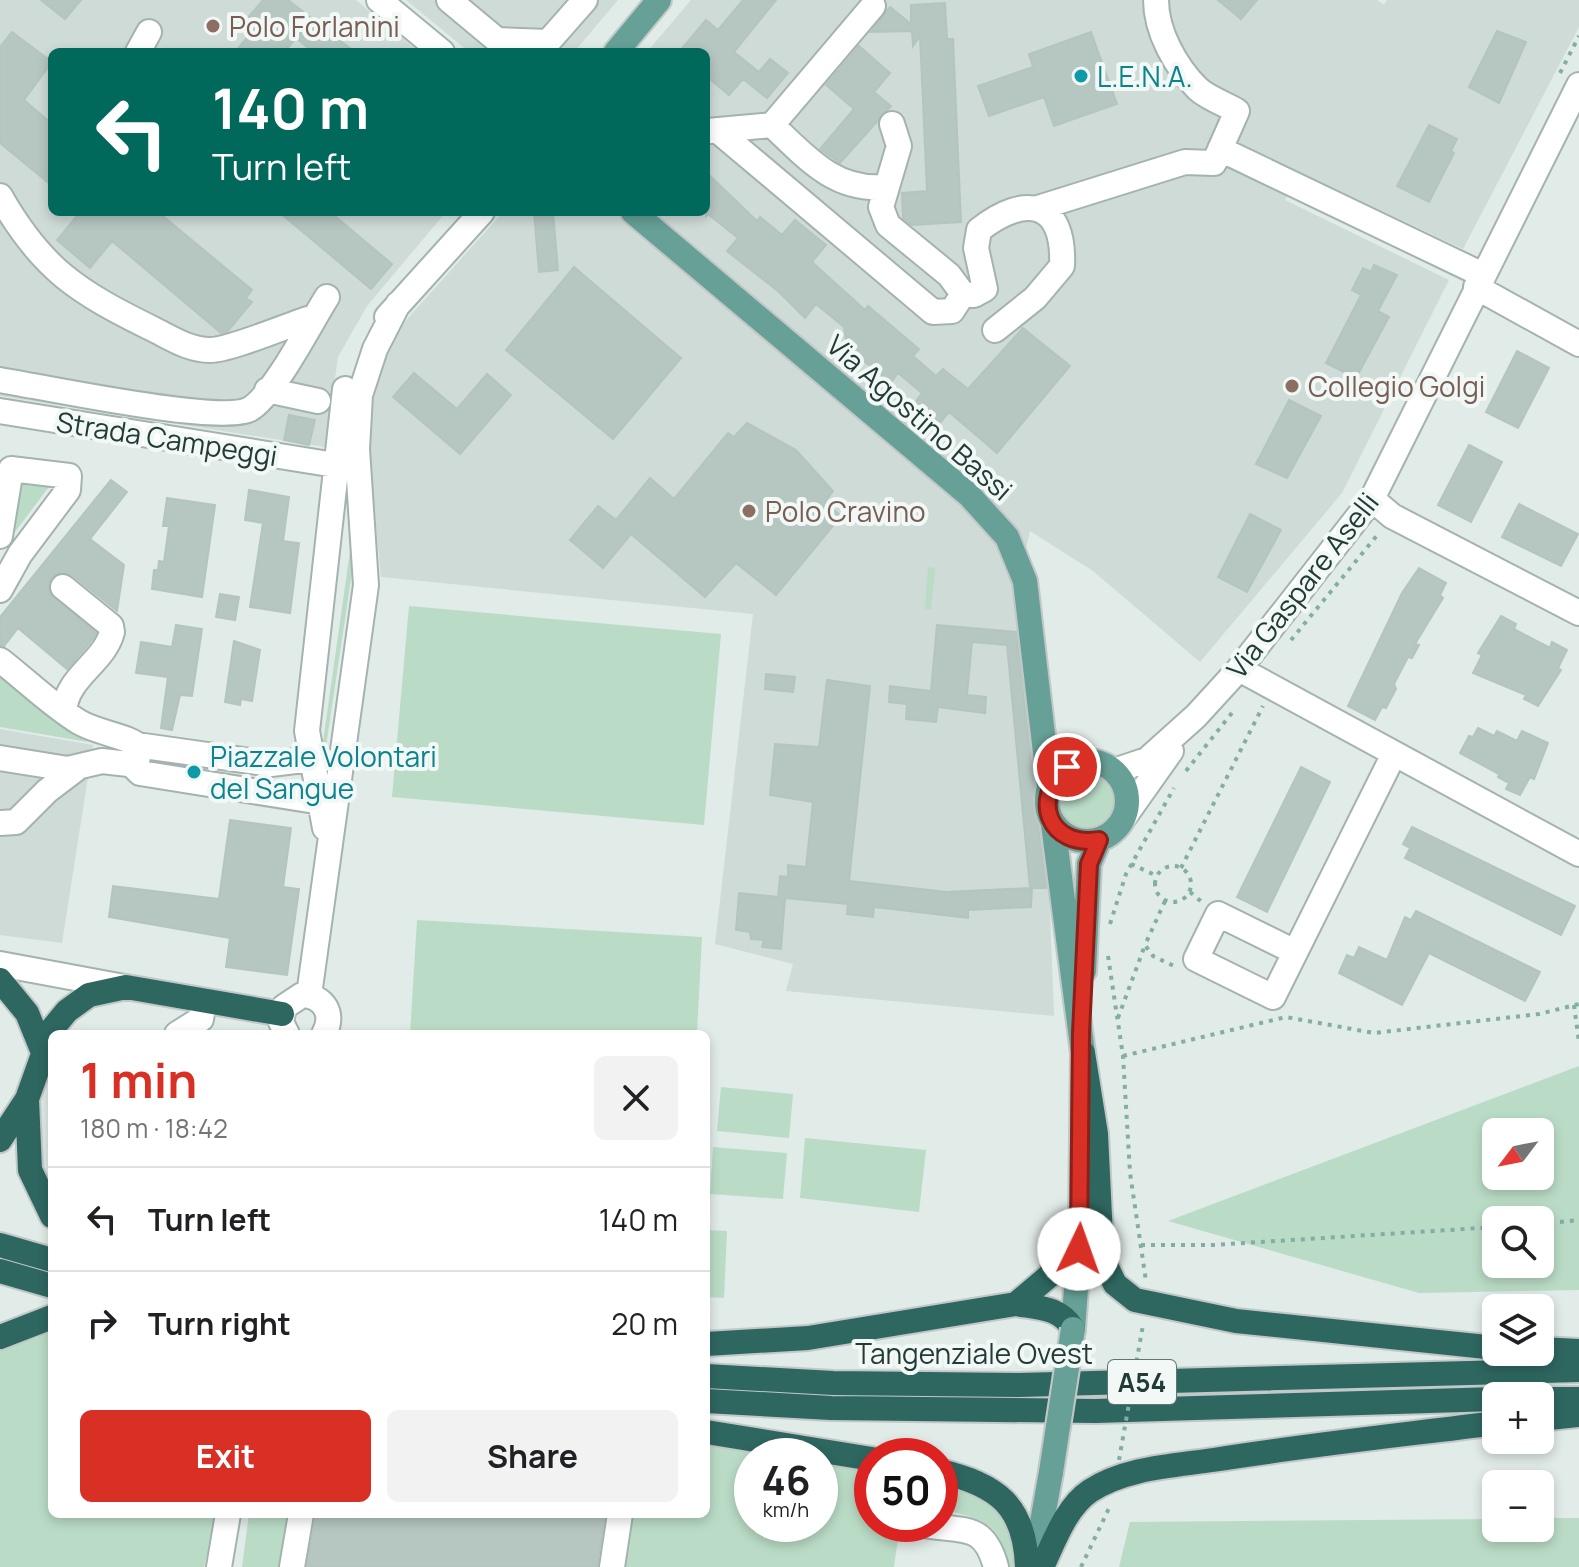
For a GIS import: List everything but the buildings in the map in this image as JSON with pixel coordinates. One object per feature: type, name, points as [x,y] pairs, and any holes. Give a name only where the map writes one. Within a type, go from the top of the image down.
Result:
[{"type":"highway","points":[[0,980],[27,1013],[42,1050]]},
{"type":"highway","points":[[53,1030],[58,1020],[78,1002],[99,991],[126,987],[204,1001],[284,1024]]},
{"type":"highway","points":[[0,1140],[27,1099],[48,1039]]},
{"type":"highway","points":[[1082,1043],[1096,1134],[1102,1257],[1115,1284],[1135,1300],[1236,1321],[1482,1347]]},
{"type":"highway","points":[[27,1099],[30,1170],[48,1208]]},
{"type":"highway","points":[[1016,1304],[1049,1276],[1081,1222]]},
{"type":"highway","points":[[0,1245],[48,1259]]},
{"type":"highway","points":[[0,1271],[48,1285]]},
{"type":"highway","points":[[710,1344],[808,1338],[1016,1304],[1054,1311],[1063,1316],[1073,1329]]},
{"type":"highway","points":[[0,1337],[48,1319]]},
{"type":"highway","points":[[1554,1350],[1579,1351]]},
{"type":"highway","name":"Tangenziale Ovest","points":[[710,1376],[833,1383],[1019,1385],[1579,1370]]},
{"type":"highway","name":"Tangenziale Ovest","points":[[710,1401],[831,1408],[1095,1411],[1482,1399]]},
{"type":"highway","points":[[1554,1399],[1579,1399]]},
{"type":"highway","points":[[1554,1418],[1579,1415]]},
{"type":"highway","points":[[1042,1567],[1068,1514],[1087,1492],[1110,1480],[1147,1470],[1259,1452],[1482,1425]]},
{"type":"highway","points":[[710,1433],[854,1456]]},
{"type":"highway","points":[[958,1477],[985,1486],[1006,1502],[1023,1528],[1027,1567]]},
{"type":"main road","points":[[619,48],[659,0]]},
{"type":"main road","name":"Via Agostino Bassi","points":[[638,216],[992,517],[1007,537],[1025,581],[1049,786]]},
{"type":"main road","points":[[1041,722],[1054,749],[1073,757],[1109,763],[1124,784],[1127,800],[1125,816],[1110,834],[1099,840],[1074,839],[1053,824]]},
{"type":"main road","points":[[1073,757],[1049,786],[1046,799],[1053,824],[1082,1043]]},
{"type":"main road","points":[[1034,1567],[1073,1329],[1081,1222],[1082,1043],[1089,864],[1099,840]]},
{"type":"street","points":[[379,0],[437,48]]},
{"type":"street","points":[[449,0],[497,40],[548,42],[585,0]]},
{"type":"street","points":[[892,124],[899,146],[884,187],[881,207],[888,225],[949,275],[963,294],[974,295],[985,289],[976,248],[979,230],[1009,212],[1038,208],[1185,162],[1214,163],[1237,111],[1200,91],[1170,51],[1156,13],[1156,0]]},
{"type":"street","points":[[712,131],[772,125],[873,6]]},
{"type":"street","name":"Via Gaspare Aselli","points":[[1109,763],[1147,760],[1196,716],[1257,679],[1372,499],[1579,85]]},
{"type":"street","points":[[772,125],[815,164],[843,184],[864,189],[884,187]]},
{"type":"street","points":[[712,131],[794,195],[933,312],[952,311],[963,294]]},
{"type":"street","points":[[1220,149],[1480,281],[1579,344]]},
{"type":"street","points":[[794,195],[809,186],[815,164]]},
{"type":"street","points":[[0,196],[37,254],[62,277],[95,300],[192,348],[226,347],[321,307],[267,390],[251,408],[229,415],[195,413],[0,380]]},
{"type":"street","points":[[995,330],[1035,298],[1062,266],[1061,230],[1038,208]]},
{"type":"street","points":[[327,803],[311,759],[307,731],[346,385],[352,367],[398,304],[478,216]]},
{"type":"street","points":[[309,995],[328,846],[327,803],[366,585],[357,449],[360,395],[375,349],[398,304]]},
{"type":"street","points":[[267,390],[318,401]]},
{"type":"street","name":"Strada Campeggi","points":[[0,411],[335,465]]},
{"type":"street","points":[[11,469],[69,476],[68,490],[20,554],[6,580],[0,537],[11,469]]},
{"type":"street","points":[[1372,499],[1392,516],[1579,613]]},
{"type":"street","points":[[330,516],[345,507],[363,512]]},
{"type":"street","points":[[63,587],[111,626],[112,632],[73,684],[65,698],[64,711]]},
{"type":"street","points":[[0,660],[64,711],[100,732],[133,740],[139,756],[140,773],[327,803]]},
{"type":"street","points":[[1257,679],[1393,756],[1579,854]]},
{"type":"street","name":"Via Gaspare Aselli","points":[[1125,816],[1196,716]]},
{"type":"street","points":[[0,823],[16,822],[47,791],[76,769],[102,761],[139,756],[271,764],[311,759]]},
{"type":"street","points":[[1295,952],[1218,914],[1196,959],[1273,997],[1393,756]]},
{"type":"street","points":[[0,758],[76,769]]},
{"type":"street","points":[[0,964],[126,987]]},
{"type":"street","points":[[284,1024],[289,1001],[309,995]]},
{"type":"street","points":[[309,995],[327,1008],[329,1023],[326,1030]]},
{"type":"street","points":[[183,1030],[201,1019],[204,1001]]},
{"type":"street","points":[[219,1567],[227,1518]]},
{"type":"street","points":[[292,1567],[300,1518]]},
{"type":"street","points":[[612,1567],[619,1518]]},
{"type":"street","points":[[958,1531],[980,1534],[990,1545],[996,1567]]},
{"type":"path","points":[[1283,650],[1381,531]]},
{"type":"path","points":[[1185,773],[1257,679]]},
{"type":"path","points":[[1181,868],[1257,679]]},
{"type":"path","points":[[1073,757],[1109,763]]},
{"type":"path","points":[[1108,932],[1112,909],[1131,864],[1176,785]]},
{"type":"path","points":[[1131,864],[1157,876]]},
{"type":"path","points":[[1157,876],[1167,867],[1181,868]]},
{"type":"path","points":[[1157,876],[1159,897],[1172,903],[1179,902],[1191,886],[1181,868]]},
{"type":"path","points":[[1106,943],[1123,1056],[1130,1173],[1147,1287]]},
{"type":"path","points":[[1117,1019],[1145,945]]},
{"type":"path","points":[[1123,1056],[1286,1017],[1374,1033],[1539,1014],[1576,1004],[1579,1042]]},
{"type":"path","points":[[1554,1223],[1579,1220]]},
{"type":"path","points":[[1141,1245],[1213,1245],[1482,1228]]},
{"type":"path","points":[[1119,1460],[1143,1325]]},
{"type":"path","points":[[1081,1567],[1115,1497]]},
{"type":"shaded area","points":[[0,0],[356,0],[414,48],[48,48],[48,216],[443,216],[367,306],[338,357],[325,447],[0,396]]},
{"type":"shaded area","points":[[406,0],[618,0],[577,48],[464,48]]},
{"type":"shaded area","name":"Polo Cravino","points":[[691,0],[1377,0],[1384,5],[1387,0],[1579,0],[1579,27],[1463,249],[1299,172],[1285,200],[1449,280],[1342,493],[1200,662],[1093,571],[1030,531],[1025,553],[1049,888],[1054,1016],[786,991],[793,964],[715,944],[753,614],[381,577],[367,434],[370,384],[392,336],[499,216],[710,216],[710,48],[650,48]]},
{"type":"shaded area","points":[[0,729],[93,745],[62,943],[0,935]]},
{"type":"green space","points":[[20,474],[54,480],[12,536]]},
{"type":"green space","points":[[352,537],[357,539],[325,753],[322,749]]},
{"type":"green space","points":[[928,567],[935,568],[931,609],[925,609]]},
{"type":"green space","points":[[409,606],[721,634],[704,825],[392,797]]},
{"type":"green space","points":[[0,677],[54,722],[88,742],[0,727]]},
{"type":"green space","points":[[1087,774],[1106,782],[1114,801],[1106,820],[1087,828],[1068,820],[1060,801],[1068,782]]},
{"type":"green space","points":[[417,920],[702,937],[697,1030],[410,1030]]},
{"type":"green space","points":[[1579,1066],[1579,1290],[1419,1293],[1168,1221]]},
{"type":"green space","points":[[721,1087],[793,1094],[789,1138],[717,1131]]},
{"type":"green space","points":[[805,1138],[926,1150],[919,1212],[800,1198]]},
{"type":"green space","points":[[713,1147],[787,1153],[783,1199],[710,1194]]},
{"type":"green space","points":[[710,1230],[727,1231],[724,1298],[710,1297]]},
{"type":"green space","points":[[48,1329],[48,1518],[216,1518],[204,1567],[0,1567],[0,1349]]},
{"type":"green space","points":[[710,1446],[734,1450],[734,1542],[838,1542],[838,1464],[854,1467],[854,1542],[897,1542],[894,1567],[622,1567],[629,1518],[710,1518]]},
{"type":"green space","points":[[958,1486],[984,1495],[1012,1528],[1016,1567],[1003,1567],[1003,1552],[995,1531],[958,1513]]},
{"type":"green space","points":[[248,1518],[291,1518],[284,1567],[242,1567]]},
{"type":"green space","points":[[1554,1518],[1579,1518],[1579,1567],[1119,1567],[1130,1522],[1482,1519],[1482,1542],[1554,1542]]},
{"type":"place","name":"Polo Forlanini","points":[[213,26]]},
{"type":"place","name":"L.E.N.A.","points":[[1081,76]]},
{"type":"place","name":"Collegio Golgi","points":[[1292,386]]},
{"type":"place","name":"Polo Cravino","points":[[749,511]]},
{"type":"place","name":"Piazzale Volontari del Sangue","points":[[194,772]]},
{"type":"route","points":[[1067,767],[1049,786],[1046,799],[1053,824],[1074,839],[1087,842],[1099,840],[1089,864],[1081,1033],[1083,1082],[1079,1249]]}]
